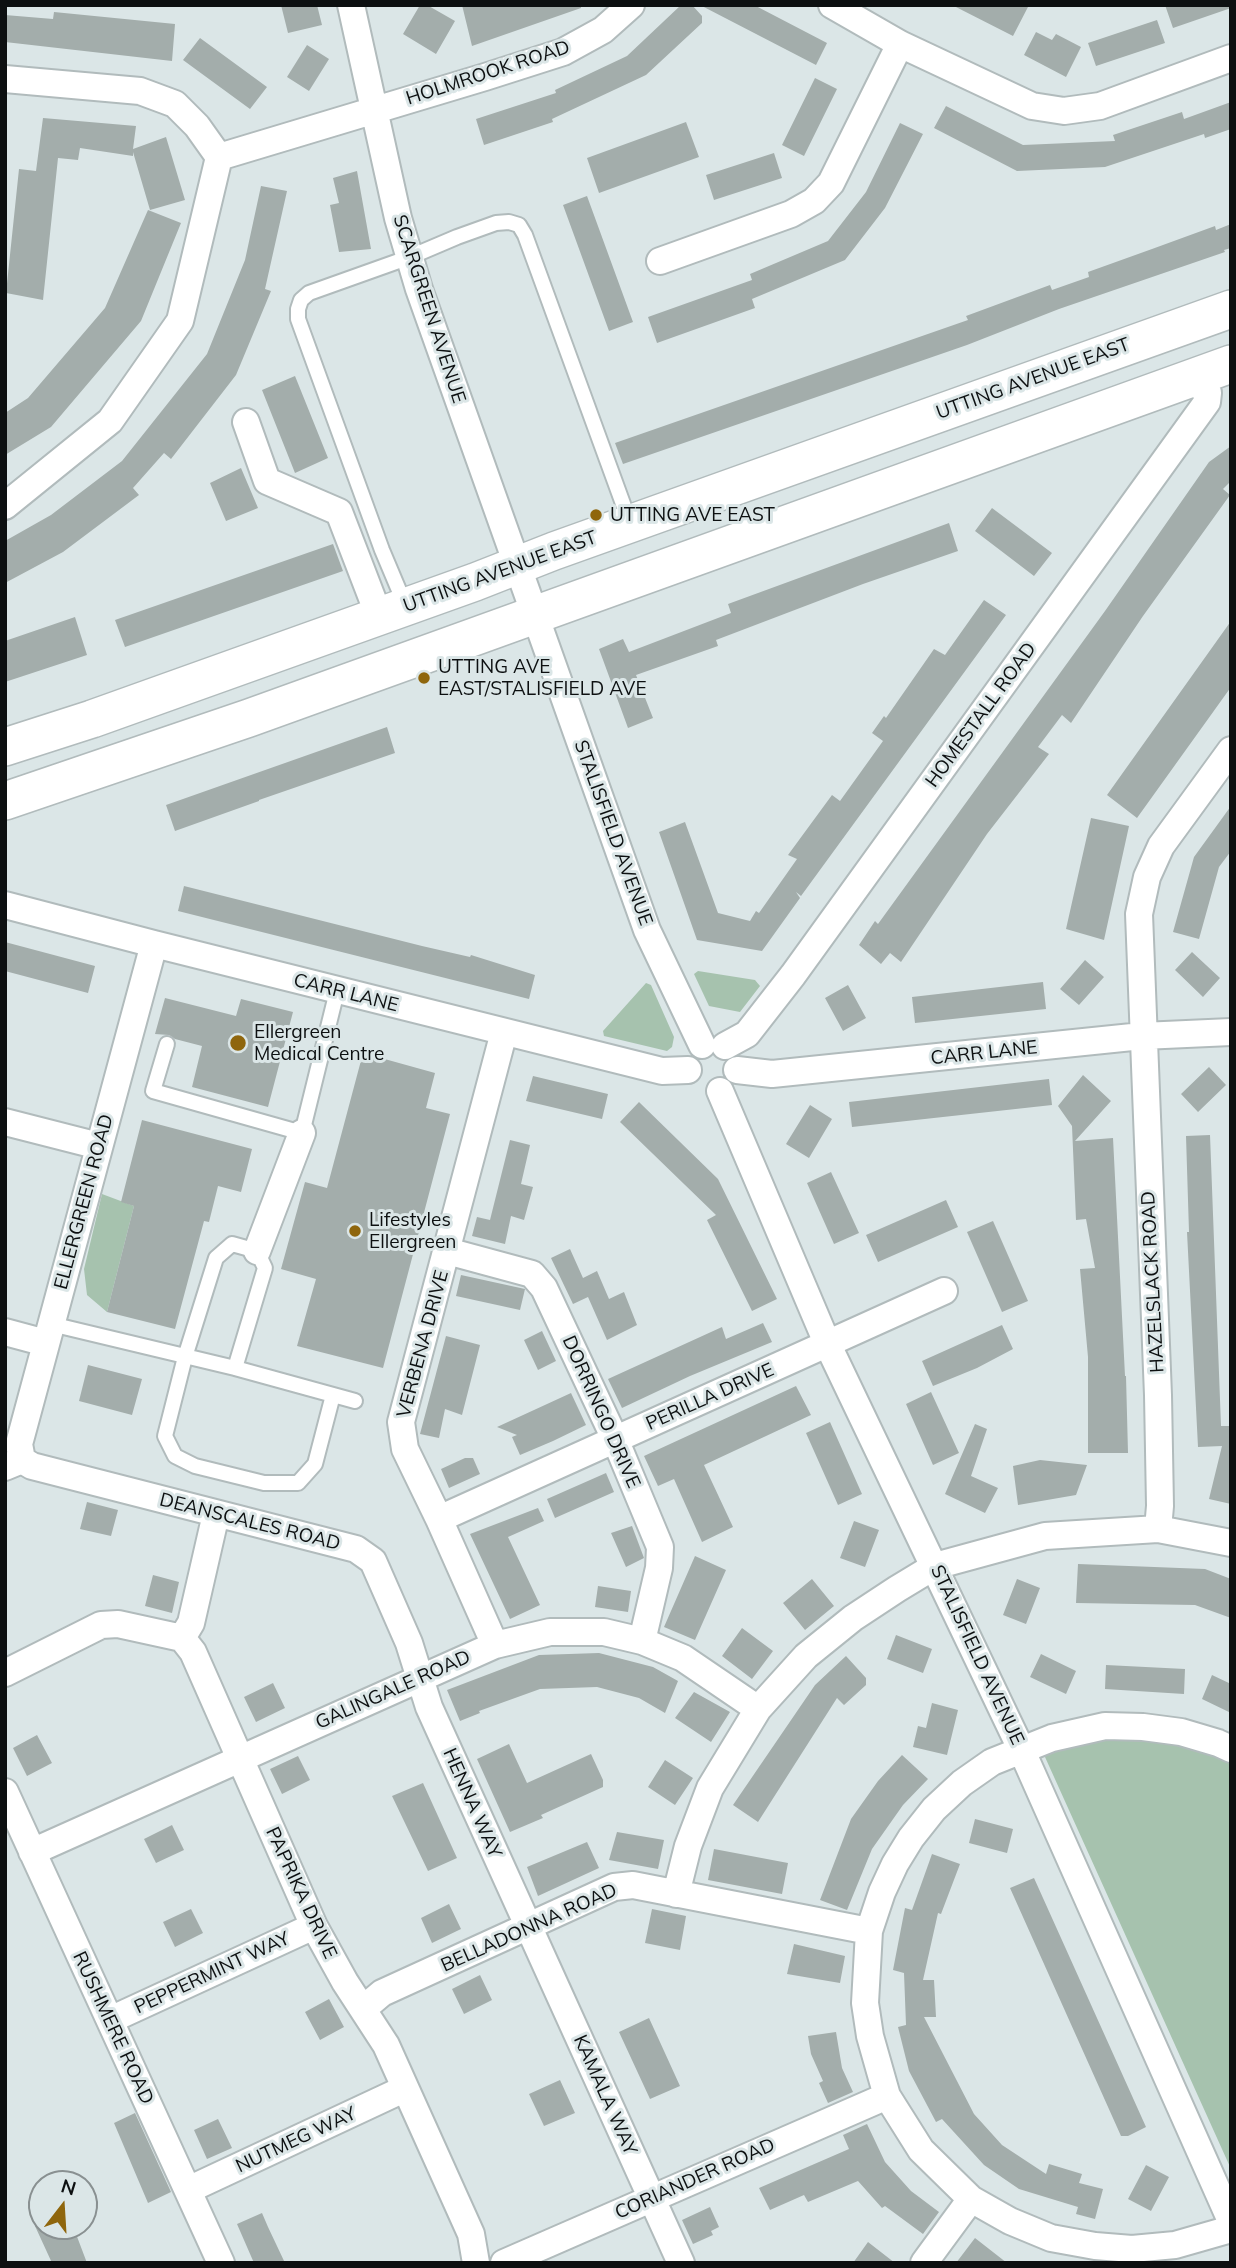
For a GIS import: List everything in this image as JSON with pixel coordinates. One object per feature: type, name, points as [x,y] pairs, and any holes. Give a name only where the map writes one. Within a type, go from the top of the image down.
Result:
[{"type":"street","name":"SCARGREEN AVENUE","points":[[351,5],[398,218],[419,289],[535,616]]},
{"type":"street","name":"HOLMROOK ROAD","points":[[219,157],[563,52],[603,30],[631,5]]},
{"type":"street","points":[[850,9],[900,44],[1032,106],[1064,111],[1100,106],[1231,58]]},
{"type":"street","points":[[660,261],[792,214],[814,201],[831,183],[900,44]]},
{"type":"street","points":[[5,79],[140,91],[175,104],[197,126],[219,157],[180,321],[110,421],[5,506]]},
{"type":"street","name":"UTTING AVENUE EAST","points":[[5,747],[92,719],[1231,309]]},
{"type":"street","points":[[5,801],[249,718],[1231,364]]},
{"type":"street","name":"HOMESTALL ROAD","points":[[714,1046],[747,1034],[793,975],[1207,402],[1208,393],[1186,380]]},
{"type":"street","points":[[246,422],[267,481],[339,512],[393,611]]},
{"type":"street","name":"STALISFIELD AVENUE","points":[[535,616],[647,930],[714,1046],[735,1056],[737,1070]]},
{"type":"street","name":"HAZELSLACK ROAD","points":[[1158,1529],[1158,1395],[1139,914],[1147,877],[1161,846],[1231,750]]},
{"type":"street","name":"CARR LANE","points":[[5,905],[662,1071],[688,1070]]},
{"type":"street","name":"ELLERGREEN ROAD","points":[[14,1464],[155,944]]},
{"type":"street","name":"VERBENA DRIVE","points":[[495,1644],[405,1449],[401,1422],[504,1032]]},
{"type":"street","name":"CARR LANE","points":[[737,1070],[772,1074],[1143,1036],[1231,1032]]},
{"type":"street","points":[[714,1046],[691,1055],[688,1070],[696,1085],[703,1090],[720,1091],[732,1084],[737,1070]]},
{"type":"street","name":"STALISFIELD AVENUE","points":[[720,1091],[827,1343],[1022,1751],[1231,2221]]},
{"type":"street","points":[[5,1122],[99,1146]]},
{"type":"street","points":[[257,1251],[302,1133]]},
{"type":"street","name":"DORRINGO DRIVE","points":[[447,1251],[532,1274],[544,1288],[615,1439],[660,1547],[659,1568],[642,1641]]},
{"type":"street","name":"PERILLA DRIVE","points":[[439,1518],[944,1291]]},
{"type":"street","points":[[5,1332],[49,1333]]},
{"type":"street","name":"DEANSCALES ROAD","points":[[14,1464],[32,1466],[356,1549],[373,1561],[421,1677]]},
{"type":"street","points":[[5,1673],[101,1625],[118,1624],[182,1638],[191,1623],[216,1514]]},
{"type":"street","points":[[676,1894],[688,1846],[710,1788],[758,1709],[806,1656],[853,1618],[935,1566],[1045,1536],[1158,1529],[1231,1542]]},
{"type":"street","name":"GALINGALE ROAD","points":[[32,1852],[495,1644],[550,1632],[604,1632],[642,1641],[683,1658],[758,1709]]},
{"type":"street","name":"PAPRIKA DRIVE","points":[[182,1638],[193,1652],[314,1926],[345,1982],[386,2045],[471,2234],[476,2263]]},
{"type":"street","name":"HENNA WAY","points":[[421,1677],[429,1707],[528,1927]]},
{"type":"street","points":[[1231,1749],[1181,1732],[1105,1726],[1052,1738],[992,1762],[962,1783],[934,1809],[895,1864],[869,1931],[865,2003],[870,2036],[887,2096],[921,2150],[971,2200],[1010,2221],[1051,2238],[1095,2246],[1132,2249],[1175,2245],[1231,2229]]},
{"type":"street","name":"RUSHMERE ROAD","points":[[5,1792],[221,2263]]},
{"type":"street","name":"BELLADONNA ROAD","points":[[363,2009],[382,1993],[614,1887],[633,1885],[869,1931]]},
{"type":"street","name":"PEPPERMINT WAY","points":[[110,2020],[314,1926]]},
{"type":"street","name":"KAMALA WAY","points":[[528,1927],[681,2263]]},
{"type":"street","name":"NUTMEG WAY","points":[[188,2190],[404,2089]]},
{"type":"street","name":"CORIANDER ROAD","points":[[504,2263],[887,2096]]},
{"type":"street","points":[[924,2263],[971,2200]]},
{"type":"lane","points":[[393,611],[382,550],[298,319],[301,300],[309,293],[457,237],[496,223],[509,222],[519,225],[530,247],[630,524]]},
{"type":"lane","points":[[167,1044],[153,1091],[302,1133],[337,991]]},
{"type":"lane","points":[[235,1368],[265,1268],[257,1251],[232,1244],[216,1258],[185,1357],[165,1436],[175,1456],[195,1466],[264,1483],[298,1483],[315,1464],[333,1395]]},
{"type":"lane","points":[[49,1333],[235,1368],[355,1401]]},
{"type":"green space","points":[[698,971],[755,980],[760,986],[740,1012],[709,1006],[694,974]]},
{"type":"green space","points":[[646,983],[651,985],[674,1037],[672,1047],[667,1051],[604,1036],[603,1031]]},
{"type":"green space","points":[[102,1194],[134,1206],[107,1312],[87,1295],[84,1269]]},
{"type":"green space","points":[[1099,1737],[1164,1738],[1231,1760],[1231,2169],[1045,1757],[1046,1751]]},
{"type":"building","points":[[281,5],[317,5],[322,25],[288,33]]},
{"type":"building","points":[[420,5],[427,5],[455,21],[436,54],[403,34]]},
{"type":"building","points":[[462,5],[581,5],[581,8],[472,46]]},
{"type":"building","points":[[681,5],[692,5],[702,16],[702,23],[646,75],[552,119],[553,122],[484,145],[476,119],[556,93],[555,90],[627,56]]},
{"type":"building","points":[[700,5],[754,5],[827,43],[816,65]]},
{"type":"building","points":[[952,5],[1029,5],[1013,36]]},
{"type":"building","points":[[1165,5],[1231,5],[1231,8],[1173,28]]},
{"type":"building","points":[[54,12],[175,24],[172,61],[5,42],[5,15],[53,19]]},
{"type":"building","points":[[1157,20],[1165,43],[1096,66],[1088,43]]},
{"type":"building","points":[[1036,32],[1052,40],[1056,34],[1081,47],[1066,77],[1024,55]]},
{"type":"building","points":[[200,38],[267,87],[250,109],[183,60]]},
{"type":"building","points":[[307,45],[329,59],[309,91],[287,77]]},
{"type":"building","points":[[815,78],[837,89],[804,156],[782,145]]},
{"type":"building","points":[[1231,102],[1231,129],[1205,138],[1204,134],[1105,167],[1017,171],[934,128],[946,106],[1023,145],[1115,141],[1113,135],[1182,112],[1184,119]]},
{"type":"building","points":[[43,118],[136,126],[133,149],[166,137],[185,200],[150,210],[133,152],[133,156],[80,148],[78,160],[58,158],[43,300],[6,293],[19,169],[36,171]]},
{"type":"building","points":[[686,122],[699,157],[599,193],[587,158]]},
{"type":"building","points":[[900,123],[923,134],[885,208],[845,260],[752,299],[755,308],[657,343],[648,317],[752,280],[750,274],[828,241],[866,192]]},
{"type":"building","points":[[774,153],[782,178],[714,200],[706,175]]},
{"type":"building","points":[[357,171],[371,249],[339,252],[330,205],[339,203],[333,178]]},
{"type":"building","points":[[261,186],[287,191],[265,289],[271,291],[236,375],[171,459],[164,453],[133,488],[139,495],[63,552],[5,583],[5,541],[51,515],[122,461],[207,354],[245,260]]},
{"type":"building","points":[[587,196],[633,322],[609,331],[563,205]]},
{"type":"building","points":[[148,210],[181,223],[141,321],[51,427],[5,455],[5,413],[28,398],[105,308]]},
{"type":"building","points":[[1231,224],[1231,248],[1224,250],[1225,252],[1059,309],[967,345],[623,464],[615,443],[968,320],[966,316],[1050,285],[1052,290],[1089,277],[1088,272],[1215,226],[1216,230]]},
{"type":"building","points":[[295,376],[328,458],[295,473],[262,390]]},
{"type":"building","points":[[1231,446],[1231,481],[1223,489],[1230,495],[1143,616],[1071,723],[1062,715],[1038,747],[1049,754],[987,834],[901,962],[890,953],[881,964],[859,945],[875,921],[878,924],[1105,611],[1209,462]]},
{"type":"building","points":[[241,468],[258,508],[226,521],[210,483]]},
{"type":"building","points":[[992,508],[1052,553],[1034,576],[975,531]]},
{"type":"building","points":[[949,523],[958,551],[716,640],[718,646],[636,675],[653,718],[628,728],[599,649],[623,639],[629,652],[731,613],[728,604]]},
{"type":"building","points":[[333,544],[343,571],[125,647],[115,620]]},
{"type":"building","points":[[984,600],[1006,615],[801,896],[796,892],[800,898],[762,951],[697,940],[659,832],[685,822],[718,913],[750,921],[756,911],[759,913],[797,859],[788,855],[832,795],[840,801],[883,741],[872,733],[884,716],[886,718],[934,649],[945,655]]},
{"type":"building","points":[[75,617],[87,655],[5,682],[5,641]]},
{"type":"building","points":[[1231,621],[1231,687],[1137,818],[1107,795]]},
{"type":"building","points":[[387,727],[395,753],[175,831],[166,805]]},
{"type":"building","points":[[1231,806],[1231,851],[1219,867],[1199,939],[1173,932],[1194,857]]},
{"type":"building","points":[[1091,818],[1129,826],[1104,940],[1066,929]]},
{"type":"building","points":[[184,886],[422,946],[470,957],[471,955],[535,975],[529,999],[178,911]]},
{"type":"building","points":[[5,942],[95,966],[88,993],[5,971]]},
{"type":"building","points":[[1192,952],[1220,978],[1203,997],[1175,970]]},
{"type":"building","points":[[1085,960],[1104,977],[1079,1005],[1060,989]]},
{"type":"building","points":[[1043,982],[1046,1009],[915,1023],[912,997]]},
{"type":"building","points":[[848,985],[866,1018],[843,1031],[825,998]]},
{"type":"building","name":"Ellergreen Medical Centre","points":[[165,998],[236,1016],[241,999],[293,1012],[268,1107],[192,1087],[202,1046],[169,1035],[155,1034]]},
{"type":"building","name":"Lifestyles Ellergreen","points":[[363,1053],[435,1073],[426,1108],[450,1114],[383,1368],[297,1346],[316,1279],[281,1269],[305,1182],[327,1188]]},
{"type":"building","points":[[1209,1067],[1226,1085],[1198,1112],[1181,1094]]},
{"type":"building","points":[[1083,1075],[1111,1101],[1075,1141],[1113,1138],[1128,1453],[1088,1453],[1088,1357],[1080,1269],[1095,1268],[1086,1219],[1076,1220],[1072,1126],[1058,1106]]},
{"type":"building","points":[[533,1076],[608,1094],[602,1119],[526,1101]]},
{"type":"building","points":[[1049,1079],[1052,1105],[852,1127],[849,1102]]},
{"type":"building","points":[[639,1102],[718,1179],[777,1299],[752,1311],[707,1220],[716,1215],[620,1122]]},
{"type":"building","points":[[810,1105],[832,1119],[809,1158],[786,1144]]},
{"type":"building","points":[[142,1120],[252,1149],[241,1192],[218,1186],[209,1222],[204,1221],[175,1329],[107,1312],[134,1206],[121,1202]]},
{"type":"building","points":[[1210,1135],[1221,1426],[1231,1426],[1231,1504],[1209,1499],[1222,1446],[1198,1447],[1187,1232],[1186,1136]]},
{"type":"building","points":[[510,1140],[530,1145],[521,1184],[533,1187],[524,1220],[511,1216],[505,1244],[472,1236],[477,1217],[490,1220]]},
{"type":"building","points":[[831,1172],[859,1233],[834,1244],[807,1183]]},
{"type":"building","points":[[946,1200],[958,1227],[878,1262],[866,1235]]},
{"type":"building","points":[[993,1221],[1028,1301],[1002,1312],[967,1232]]},
{"type":"building","points":[[570,1249],[583,1278],[597,1271],[609,1299],[624,1292],[637,1325],[607,1340],[588,1297],[573,1304],[551,1258]]},
{"type":"building","points":[[461,1275],[525,1289],[520,1310],[456,1296]]},
{"type":"building","points":[[763,1323],[772,1342],[622,1408],[608,1379],[722,1327],[726,1339]]},
{"type":"building","points":[[1002,1325],[1013,1349],[977,1368],[933,1386],[922,1361]]},
{"type":"building","points":[[542,1331],[556,1361],[538,1370],[524,1340]]},
{"type":"building","points":[[446,1336],[480,1345],[462,1415],[445,1409],[439,1438],[420,1434]]},
{"type":"building","points":[[88,1365],[142,1379],[132,1415],[79,1401]]},
{"type":"building","points":[[796,1386],[811,1415],[704,1465],[733,1527],[702,1542],[674,1479],[658,1486],[644,1456]]},
{"type":"building","points":[[931,1392],[959,1453],[933,1465],[906,1404]]},
{"type":"building","points":[[571,1393],[586,1425],[553,1441],[520,1455],[512,1437],[517,1435],[497,1427]]},
{"type":"building","points":[[830,1422],[862,1494],[838,1505],[806,1433]]},
{"type":"building","points":[[975,1424],[987,1429],[971,1476],[998,1488],[985,1513],[945,1494]]},
{"type":"building","points":[[465,1458],[473,1458],[480,1474],[449,1488],[441,1469]]},
{"type":"building","points":[[1040,1460],[1087,1465],[1076,1495],[1018,1505],[1013,1466]]},
{"type":"building","points":[[606,1473],[614,1492],[555,1518],[547,1499]]},
{"type":"building","points":[[87,1502],[118,1510],[111,1536],[80,1529]]},
{"type":"building","points":[[538,1508],[544,1521],[508,1537],[540,1605],[510,1619],[470,1534]]},
{"type":"building","points":[[854,1521],[879,1530],[865,1567],[840,1558]]},
{"type":"building","points":[[632,1526],[644,1558],[626,1567],[611,1533]]},
{"type":"building","points":[[695,1556],[726,1570],[695,1640],[664,1627]]},
{"type":"building","points":[[1078,1564],[1205,1569],[1231,1579],[1231,1618],[1195,1605],[1076,1603]]},
{"type":"building","points":[[153,1575],[179,1582],[172,1613],[145,1606]]},
{"type":"building","points":[[812,1579],[834,1606],[805,1630],[783,1603]]},
{"type":"building","points":[[1017,1579],[1040,1588],[1026,1624],[1003,1615]]},
{"type":"building","points":[[598,1586],[631,1591],[628,1612],[595,1607]]},
{"type":"building","points":[[742,1628],[773,1651],[752,1679],[722,1656]]},
{"type":"building","points":[[896,1635],[932,1649],[923,1673],[887,1659]]},
{"type":"building","points":[[599,1653],[653,1667],[678,1681],[665,1713],[639,1698],[597,1687],[540,1689],[479,1711],[480,1713],[460,1721],[447,1690],[539,1655]]},
{"type":"building","points":[[1041,1654],[1076,1671],[1066,1694],[1030,1677]]},
{"type":"building","points":[[846,1656],[866,1678],[866,1685],[844,1705],[837,1698],[758,1822],[733,1805],[815,1685]]},
{"type":"building","points":[[1106,1665],[1185,1669],[1184,1694],[1105,1689]]},
{"type":"building","points":[[1212,1675],[1231,1684],[1231,1713],[1202,1699]]},
{"type":"building","points":[[273,1683],[285,1708],[256,1722],[244,1697]]},
{"type":"building","points":[[694,1692],[730,1712],[711,1742],[675,1718]]},
{"type":"building","points":[[932,1703],[958,1710],[947,1755],[913,1747],[918,1726],[926,1728]]},
{"type":"building","points":[[37,1735],[52,1763],[27,1776],[13,1748]]},
{"type":"building","points":[[509,1744],[527,1783],[591,1754],[603,1780],[603,1787],[510,1832],[477,1759]]},
{"type":"building","points":[[902,1755],[928,1779],[903,1805],[872,1849],[847,1910],[820,1900],[851,1819],[878,1781]]},
{"type":"building","points":[[298,1756],[310,1780],[282,1794],[270,1769]]},
{"type":"building","points":[[665,1760],[693,1778],[675,1805],[648,1787]]},
{"type":"building","points":[[423,1783],[457,1858],[428,1871],[392,1796]]},
{"type":"building","points":[[975,1819],[1013,1829],[1007,1853],[969,1843]]},
{"type":"building","points":[[172,1825],[184,1850],[156,1863],[144,1839]]},
{"type":"building","points":[[617,1832],[664,1840],[658,1869],[609,1860]]},
{"type":"building","points":[[587,1842],[599,1868],[538,1896],[527,1867]]},
{"type":"building","points":[[714,1849],[788,1863],[782,1894],[708,1880]]},
{"type":"building","points":[[932,1854],[960,1864],[941,1914],[938,1913],[923,1980],[934,1980],[936,2017],[924,2017],[974,2114],[1002,2145],[1046,2174],[1049,2164],[1082,2174],[1079,2183],[1103,2189],[1095,2219],[1076,2214],[1078,2207],[1019,2189],[984,2165],[942,2119],[936,2122],[909,2071],[898,2027],[906,2025],[904,1973],[893,1970],[905,1908],[912,1910]]},
{"type":"building","points":[[1034,1878],[1146,2127],[1128,2136],[1121,2136],[1010,1888]]},
{"type":"building","points":[[449,1904],[461,1929],[432,1943],[421,1918]]},
{"type":"building","points":[[191,1909],[203,1933],[175,1947],[163,1922]]},
{"type":"building","points":[[652,1909],[686,1916],[680,1950],[645,1943]]},
{"type":"building","points":[[794,1944],[845,1956],[840,1983],[787,1974]]},
{"type":"building","points":[[480,1975],[492,2000],[464,2014],[452,1989]]},
{"type":"building","points":[[329,1999],[344,2027],[320,2040],[305,2012]]},
{"type":"building","points":[[649,2018],[680,2086],[650,2099],[619,2032]]},
{"type":"building","points":[[836,2032],[842,2068],[853,2092],[828,2103],[819,2083],[823,2081],[811,2054],[808,2036]]},
{"type":"building","points":[[560,2080],[575,2113],[544,2126],[529,2094]]},
{"type":"building","points":[[135,2113],[171,2192],[148,2203],[114,2123]]},
{"type":"building","points":[[218,2119],[232,2148],[207,2159],[194,2130]]},
{"type":"building","points":[[867,2124],[885,2162],[911,2191],[939,2212],[923,2234],[885,2206],[882,2208],[858,2181],[808,2202],[804,2195],[770,2210],[759,2188],[849,2149],[843,2135]]},
{"type":"building","points":[[1146,2165],[1169,2177],[1151,2211],[1128,2199]]},
{"type":"building","points":[[710,2207],[719,2227],[711,2231],[713,2235],[693,2244],[682,2220]]},
{"type":"building","points":[[262,2213],[285,2263],[254,2263],[237,2224]]},
{"type":"building","points":[[975,2238],[1007,2263],[956,2263]]},
{"type":"building","points":[[41,2240],[78,2240],[87,2263],[52,2263]]},
{"type":"building","points":[[868,2242],[895,2263],[853,2263]]},
{"type":"place","name":"UTTING AVE EAST","points":[[596,515]]},
{"type":"place","name":"UTTING AVE EAST/STALISFIELD AVE","points":[[424,678]]},
{"type":"place","name":"Ellergreen Medical Centre","points":[[238,1043]]},
{"type":"place","name":"Lifestyles Ellergreen","points":[[355,1231]]}]
